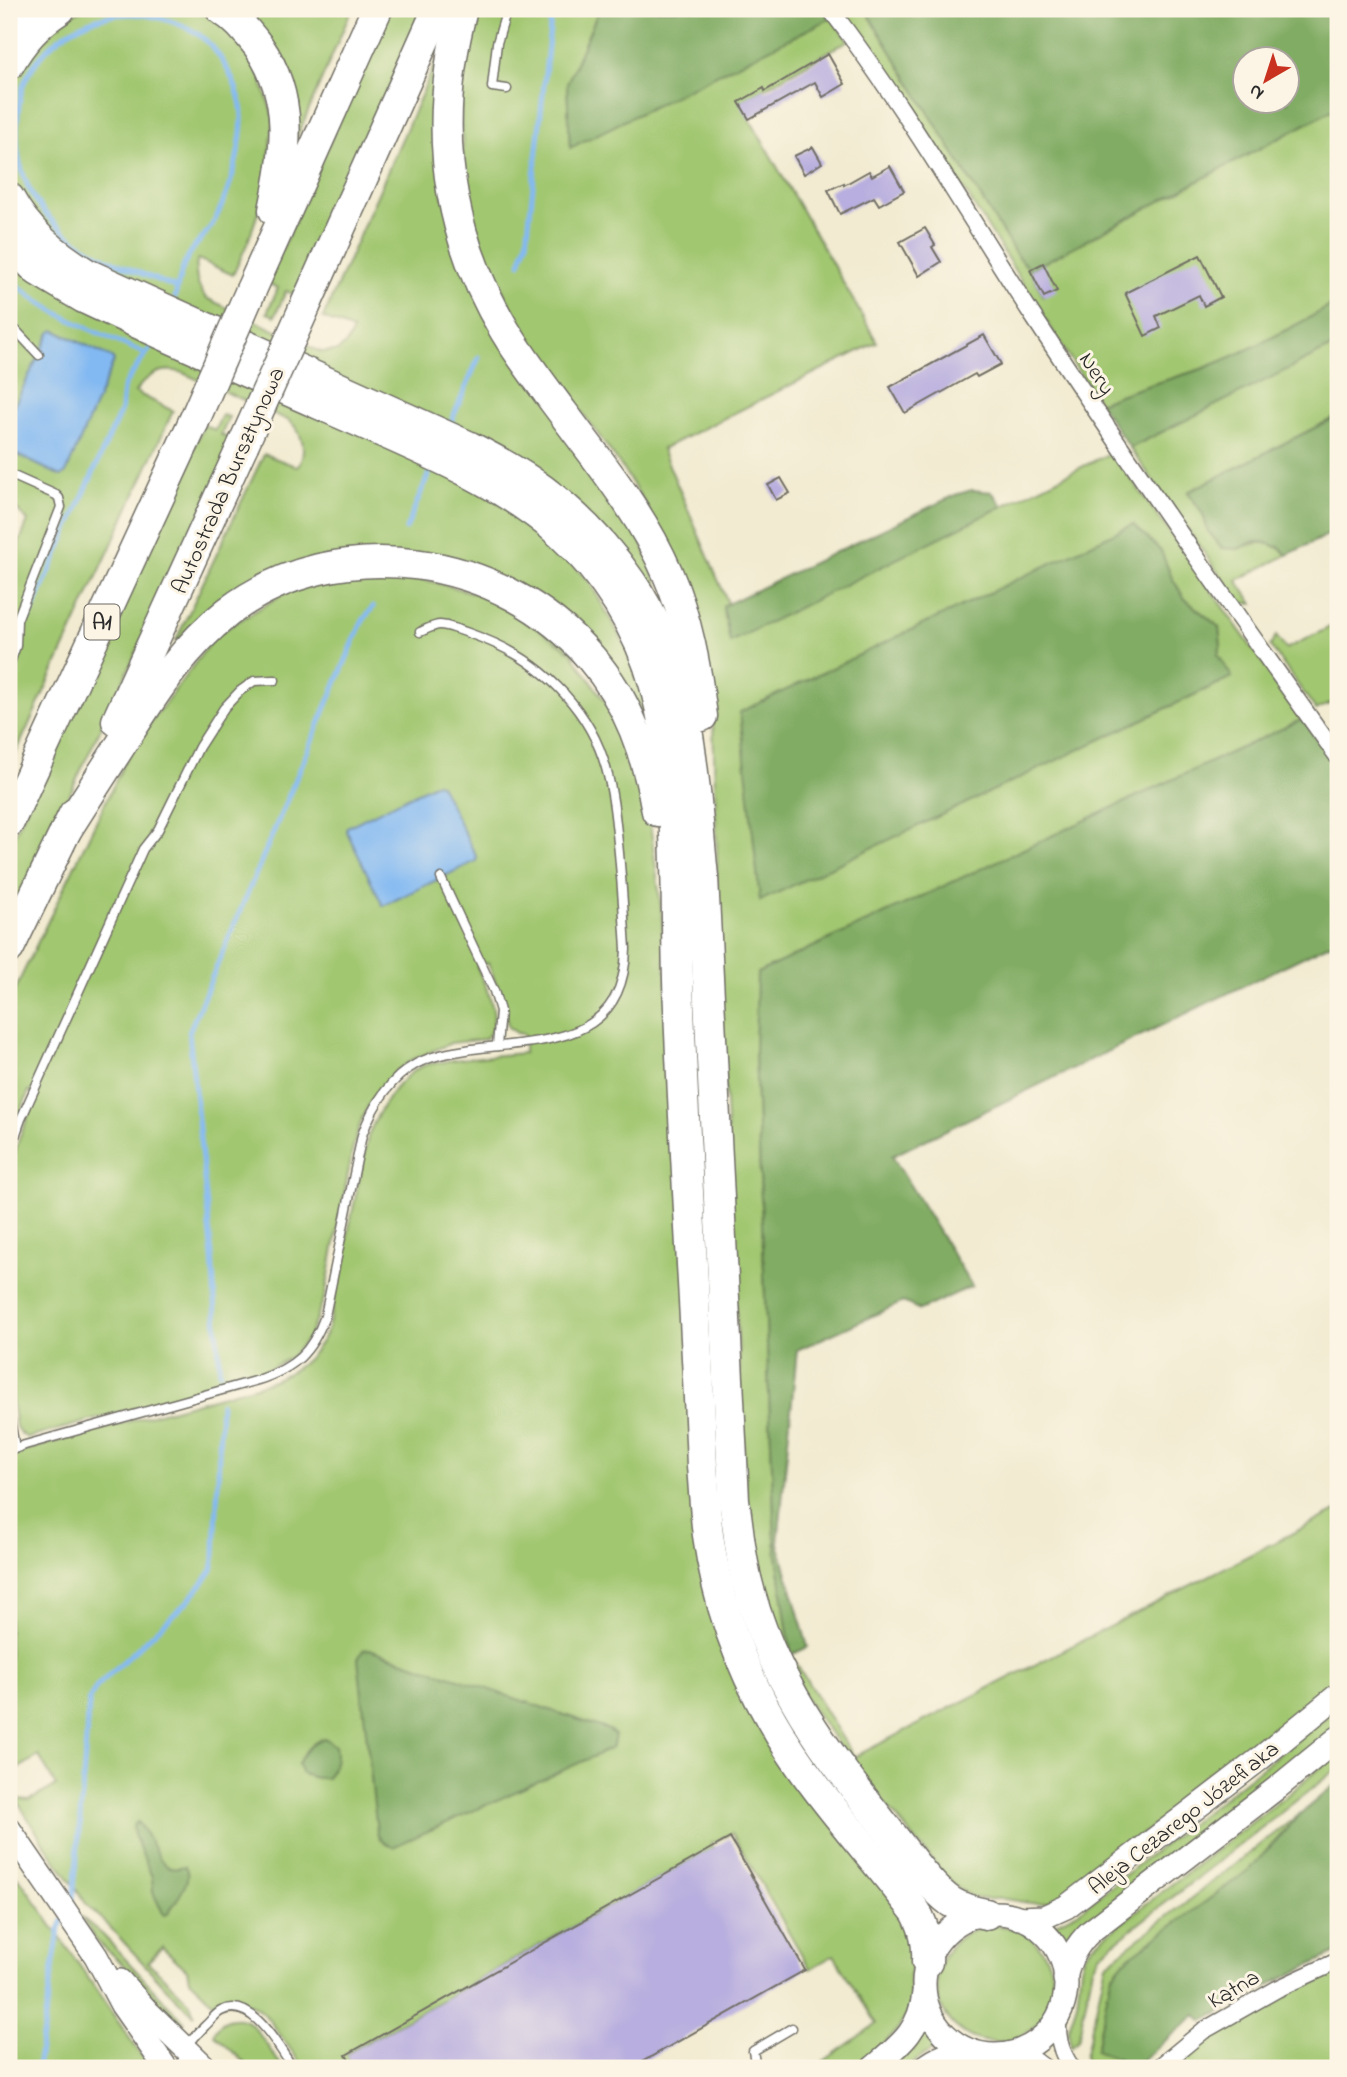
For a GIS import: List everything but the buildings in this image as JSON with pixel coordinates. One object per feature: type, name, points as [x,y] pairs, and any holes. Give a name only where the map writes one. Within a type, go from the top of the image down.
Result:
[{"type":"highway","points":[[9,21],[20,9]]},
{"type":"highway","points":[[9,64],[39,24],[60,9]]},
{"type":"highway","points":[[221,9],[243,26],[262,52],[274,75],[282,104],[285,123],[284,156],[264,262]]},
{"type":"highway","name":"A1","points":[[9,822],[194,421],[377,9]]},
{"type":"highway","name":"Autostrada Bursztynowa","points":[[9,948],[243,444],[438,9]]},
{"type":"highway","points":[[462,9],[450,66],[445,115],[449,174],[456,210],[476,271],[504,329],[616,484],[643,526],[667,572],[693,653],[701,714],[706,766],[703,877]]},
{"type":"highway","points":[[9,198],[34,234],[86,274],[470,447],[502,464],[542,489],[580,521],[620,566],[635,588],[660,635],[672,666],[687,730],[703,877],[734,1500],[746,1577],[755,1611],[778,1671],[816,1736],[842,1773],[916,1866],[942,1893],[962,1908],[986,1914]]},
{"type":"highway","points":[[9,242],[37,270],[84,298],[480,477],[535,513],[574,547],[609,591],[629,624],[650,672],[658,699],[666,737],[671,785],[676,858],[678,1006],[702,1466],[709,1536],[724,1606],[747,1671],[773,1723],[812,1781],[916,1912],[924,1927],[927,1962]]},
{"type":"highway","points":[[65,832],[173,666],[206,630],[240,604],[276,584],[300,575],[363,562],[411,562],[466,575],[516,596],[553,621],[591,657],[628,713],[647,764],[664,853],[678,1006]]},
{"type":"main road","name":"Aleja Cezarego Józefiaka","points":[[1019,1918],[1044,1917],[1066,1907],[1257,1761],[1338,1695]]},
{"type":"main road","name":"Aleja Cezarego Józefiaka","points":[[1065,1979],[1079,1942],[1091,1931],[1338,1738]]},
{"type":"main road","points":[[9,1829],[96,1956],[183,2058],[206,2068]]},
{"type":"main road","points":[[873,2068],[913,2030],[923,2006],[927,1962],[942,1936],[962,1921],[986,1914],[1000,1913],[1034,1925],[1051,1941],[1061,1959],[1065,1979],[1059,2012],[1051,2026],[1038,2040],[1012,2053],[992,2055],[966,2051],[949,2054],[924,2068]]},
{"type":"main road","points":[[96,1956],[122,2005],[166,2068]]},
{"type":"main road","points":[[924,1993],[930,2014],[945,2035],[953,2042],[978,2053]]},
{"type":"street","name":"Nery","points":[[830,9],[892,94],[1122,450],[1338,757]]},
{"type":"street","name":"Kątna","points":[[1158,2068],[1203,2031],[1277,1989],[1338,1961]]},
{"type":"street","points":[[1059,2012],[1059,2046],[1072,2068]]},
{"type":"street","points":[[1012,2053],[1033,2059],[1045,2068]]},
{"type":"lane","points":[[507,9],[497,43],[492,87],[507,89]]},
{"type":"lane","points":[[9,323],[39,355]]},
{"type":"lane","points":[[9,474],[56,495],[61,507],[17,620],[16,646],[9,666]]},
{"type":"lane","points":[[9,1414],[12,1450],[258,1380],[282,1371],[298,1361],[316,1339],[325,1316],[359,1146],[366,1124],[377,1103],[396,1080],[417,1064],[432,1057],[570,1035],[597,1020],[618,992],[624,972],[626,949],[613,795],[598,744],[583,717],[539,669],[498,645],[439,624],[420,632]]},
{"type":"lane","points":[[9,1154],[21,1119],[143,849],[163,822],[199,747],[224,709],[240,691],[254,681],[275,680]]},
{"type":"lane","points":[[441,878],[495,991],[500,1011],[497,1046]]},
{"type":"lane","points":[[183,2058],[219,2013],[231,2009],[241,2010],[257,2018],[293,2068]]},
{"type":"lane","points":[[756,2068],[753,2051],[792,2028]]},
{"type":"green space","points":[[83,9],[195,9],[222,24],[257,66],[274,120],[264,195],[233,275],[198,259],[197,280],[206,298],[321,352],[337,351],[347,343],[353,330],[323,318],[442,48],[442,196],[643,546],[678,638],[652,595],[53,239],[16,191],[9,172],[9,97],[19,70],[59,22]]},
{"type":"green space","points":[[235,9],[352,9],[297,137]]},
{"type":"green space","points":[[389,9],[424,9],[298,296],[286,291],[275,316],[267,313],[278,288],[267,283]]},
{"type":"green space","points":[[475,9],[604,9],[598,12],[567,84],[570,147],[831,18],[849,40],[740,102],[877,342],[662,449],[728,603],[723,606],[730,641],[1112,452],[1303,719],[758,973],[755,1052],[775,1541],[791,1655],[854,1757],[1338,1510],[1338,1679],[1250,1752],[1052,1901],[1038,1904],[972,1897],[946,1877],[850,1761],[805,1698],[762,1592],[747,1517],[717,926],[713,721],[646,505],[522,329],[480,241],[465,182],[461,91]],"holes":[[[1172,578],[1185,599],[1219,627],[1218,655],[1232,677],[760,900]]]},
{"type":"green space","points":[[604,9],[823,9],[831,18],[570,148],[567,84],[598,12]]},
{"type":"green space","points":[[837,9],[865,9],[1015,253],[1030,270],[1044,297],[1043,263],[1338,107],[1338,302],[1274,337],[1224,360],[1099,403],[922,125]]},
{"type":"green space","points":[[865,9],[1338,9],[1338,107],[1030,270],[1015,253]]},
{"type":"green space","points":[[9,259],[439,470],[520,515],[589,581],[632,657],[653,735],[621,683],[424,556],[219,602],[176,640],[264,454],[298,467],[303,455],[303,443],[290,421],[183,373],[162,371],[150,377],[135,392],[173,411],[9,768],[9,568],[28,521],[9,502]]},
{"type":"green space","points":[[1338,302],[1338,344],[1130,448],[1099,403],[1224,360],[1274,337]]},
{"type":"green space","points":[[1338,344],[1338,416],[1188,492],[1203,514],[1208,531],[1238,549],[1264,543],[1276,546],[1287,555],[1237,580],[1253,604],[1239,602],[1130,448]]},
{"type":"green space","points":[[222,415],[229,417],[221,435],[234,440],[9,923],[9,846],[204,425],[215,430]]},
{"type":"green space","points":[[1338,416],[1338,530],[1287,555],[1281,548],[1264,542],[1253,542],[1238,549],[1222,548],[1208,531],[1203,514],[1188,492]]},
{"type":"green space","points":[[972,490],[992,492],[1003,506],[730,642],[723,606],[955,495]]},
{"type":"green space","points":[[1133,524],[1161,551],[1172,578],[1185,599],[1219,627],[1221,645],[1218,655],[1232,677],[760,901],[740,712]]},
{"type":"green space","points":[[403,574],[497,599],[571,652],[615,716],[649,815],[661,907],[713,1613],[910,1923],[913,1954],[909,1976],[910,2004],[906,2016],[897,2031],[855,2068],[814,2068],[876,2024],[834,1955],[810,1969],[732,1833],[711,1843],[713,1848],[346,2054],[354,2068],[304,2068],[259,2009],[245,2002],[215,2005],[189,1980],[187,1970],[162,1947],[148,1962],[190,2003],[194,2015],[87,1905],[16,1799],[30,1800],[56,1786],[39,1756],[14,1771],[16,1775],[12,1787],[9,1787],[9,1460],[23,1451],[263,1384],[302,1364],[316,1350],[328,1329],[368,1137],[390,1095],[406,1077],[425,1065],[524,1053],[524,1034],[508,1027],[504,1003],[488,963],[477,967],[494,1013],[491,1031],[485,1039],[451,1043],[412,1060],[396,1071],[368,1106],[353,1147],[325,1296],[309,1337],[291,1357],[244,1378],[28,1438],[21,1434],[16,1427],[9,1384],[9,1174],[20,1136],[37,1095],[29,1091],[9,1142],[9,1117],[15,1105],[9,1102],[9,1002],[131,749],[216,635],[285,593],[348,576]]},
{"type":"green space","points":[[1338,623],[1338,700],[1316,710],[1270,646],[1276,636],[1286,649]]},
{"type":"green space","points":[[1303,719],[1338,770],[1338,940],[892,1156],[972,1286],[920,1310],[903,1302],[797,1350],[778,1543],[808,1647],[791,1655],[775,1541],[755,1052],[757,973]]},
{"type":"green space","points":[[369,1649],[609,1730],[615,1735],[613,1745],[610,1749],[393,1847],[390,1846],[381,1840],[377,1832],[358,1659],[363,1650]]},
{"type":"green space","points":[[1338,1708],[1338,1725],[1067,1942],[1054,1924],[1078,1912]]},
{"type":"green space","points":[[325,1738],[335,1746],[336,1751],[335,1763],[327,1778],[302,1774],[298,1764],[303,1755],[312,1745]]},
{"type":"green space","points":[[1338,1753],[1338,1768],[1100,1954],[1093,1967],[1078,2040],[1071,2047],[1068,2030],[1077,2003],[1081,1967],[1085,1955],[1093,1945]]},
{"type":"green space","points":[[1338,1782],[1338,1952],[1203,2021],[1196,2015],[1135,2066],[1096,2050],[1111,1977],[1124,1961],[1249,1870],[1301,1813]]},
{"type":"green space","points":[[1301,1813],[1249,1870],[1125,1961],[1096,2050],[1135,2066],[1089,2068],[1085,2057],[1106,1964]]},
{"type":"green space","points":[[137,1822],[167,1866],[185,1866],[186,1884],[168,1914],[164,1915],[153,1893],[152,1877],[134,1835],[133,1826]]},
{"type":"green space","points":[[9,1869],[22,1882],[150,2068],[9,2068]]},
{"type":"green space","points":[[80,1916],[103,1935],[185,2023],[176,2020],[131,1972],[97,1941]]},
{"type":"green space","points":[[995,1926],[1017,1931],[1036,1943],[1048,1962],[1053,1984],[1048,2006],[1036,2025],[1017,2037],[995,2042],[973,2037],[954,2025],[942,2006],[937,1984],[942,1962],[954,1943],[973,1931]]},
{"type":"green space","points":[[1338,1967],[1338,2068],[1180,2068],[1188,2055],[1226,2026]]},
{"type":"green space","points":[[240,2019],[254,2027],[283,2068],[250,2068],[214,2034],[224,2022]]},
{"type":"green space","points":[[925,2030],[939,2046],[908,2068],[888,2068]]},
{"type":"water","points":[[54,330],[111,357],[114,361],[66,473],[61,476],[9,451],[9,416],[50,333]]},
{"type":"water","points":[[436,783],[440,784],[477,858],[476,861],[383,906],[346,830],[347,827]]},
{"type":"waterway","points":[[520,263],[527,242],[552,9]]},
{"type":"waterway","points":[[175,297],[185,262],[213,223],[230,183],[241,133],[242,112],[238,94],[217,53],[192,30],[168,20],[139,15],[99,18],[63,35],[35,64],[24,83],[19,102],[17,131],[20,164],[40,207],[64,232],[104,257],[177,288]]},
{"type":"waterway","points":[[9,277],[39,302],[56,312],[146,354]]},
{"type":"waterway","points":[[29,618],[121,410],[126,382],[151,347]]},
{"type":"waterway","points":[[452,420],[479,357]]},
{"type":"waterway","points":[[406,529],[430,471]]},
{"type":"waterway","points":[[220,1373],[212,1256],[189,1032],[362,622],[373,607]]},
{"type":"waterway","points":[[70,1905],[77,1858],[89,1700],[97,1686],[186,1603],[212,1570],[215,1554],[221,1403]]},
{"type":"waterway","points":[[37,2068],[59,1930],[63,1920]]}]
